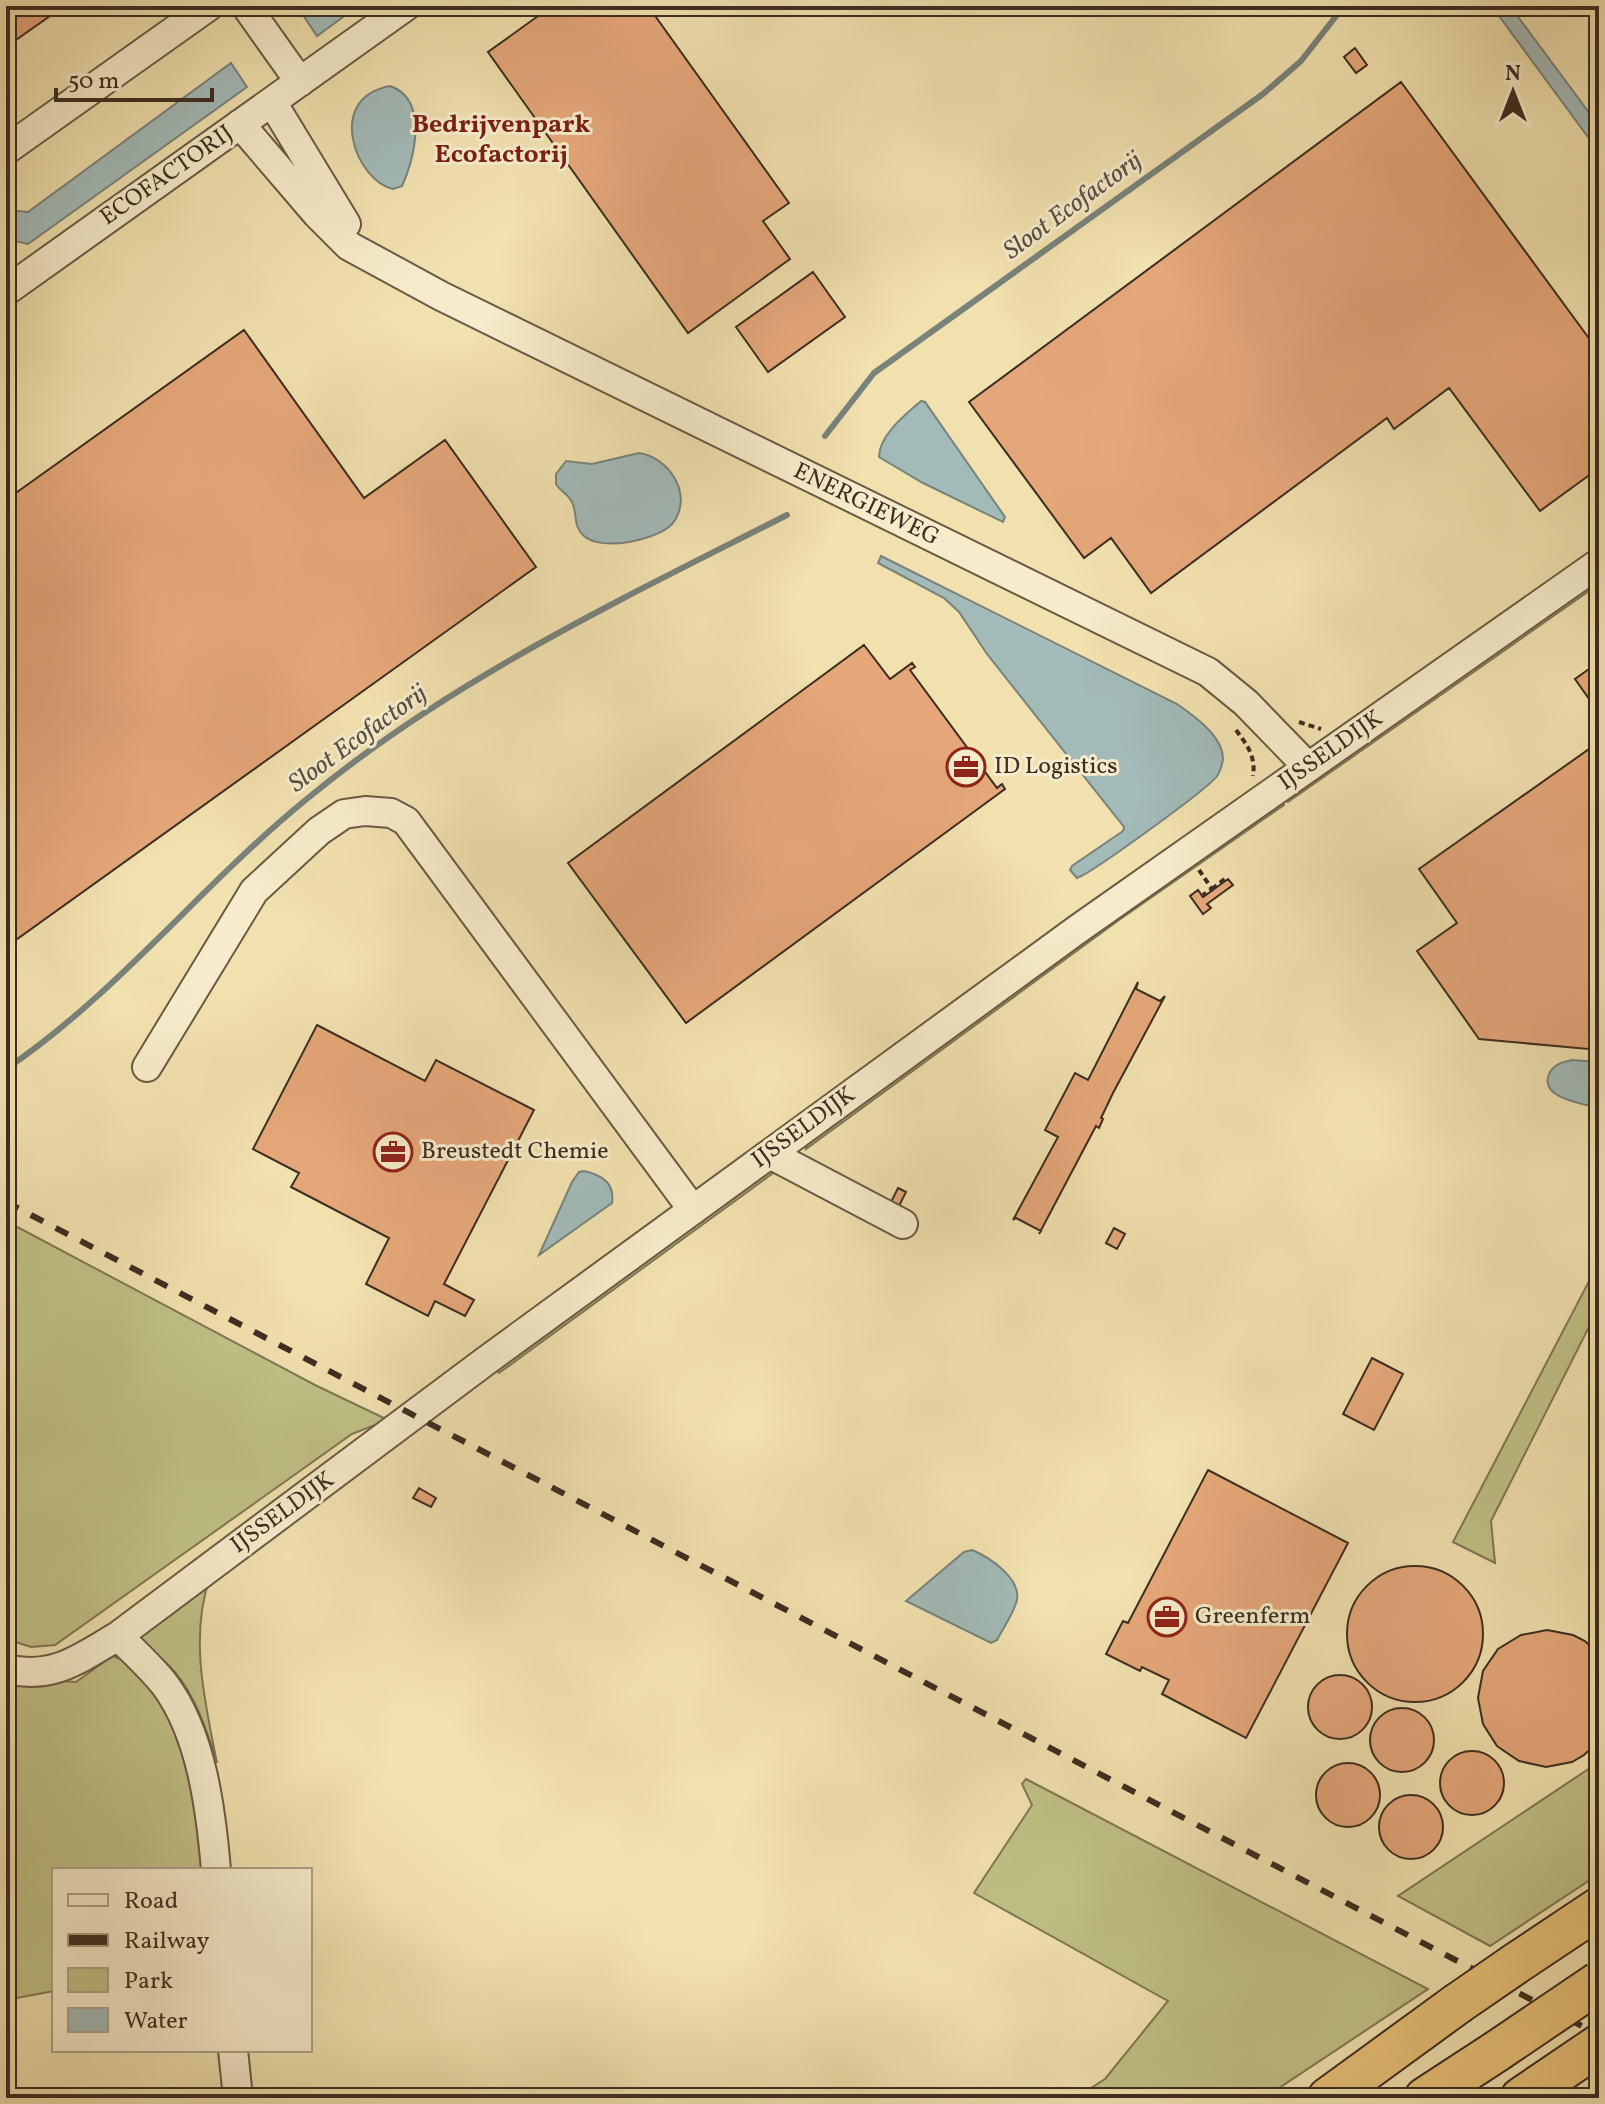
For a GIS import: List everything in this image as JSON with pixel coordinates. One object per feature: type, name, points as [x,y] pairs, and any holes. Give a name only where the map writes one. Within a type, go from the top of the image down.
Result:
[{"type":"highway","points":[[1328,2098],[1457,2004],[1599,1908]]},
{"type":"highway","points":[[1425,2098],[1599,1982]]},
{"type":"highway","points":[[1535,2088],[1599,2045]]},
{"type":"street","points":[[6,150],[209,6]]},
{"type":"street","points":[[246,6],[300,82]]},
{"type":"street","name":"ECOFACTORIJ","points":[[6,291],[406,6]]},
{"type":"street","name":"ENERGIEWEG","points":[[272,102],[350,229],[401,275]]},
{"type":"street","name":"ENERGIEWEG","points":[[240,124],[317,214],[349,246],[401,275],[1208,672],[1246,723],[1308,767]]},
{"type":"street","name":"IJSSELDIJK","points":[[6,1669],[27,1674],[48,1673],[118,1636],[1078,929],[1599,563]]},
{"type":"street","points":[[147,1067],[254,891],[319,831],[344,814],[365,811],[391,813],[406,821],[693,1210]]},
{"type":"street","points":[[770,1154],[903,1224]]},
{"type":"street","points":[[118,1636],[167,1688],[188,1730],[210,1803],[216,1868]]},
{"type":"street","points":[[233,2052],[238,2098]]},
{"type":"path","name":"IJSSELDIJK","points":[[1298,721],[1308,727],[1327,729]]},
{"type":"path","points":[[1198,868],[1212,889]]},
{"type":"path","points":[[1203,895],[1226,878]]},
{"type":"green space","points":[[1599,576],[1599,584],[1288,802],[1284,797]]},
{"type":"green space","points":[[1280,799],[1284,805],[1119,920],[806,1149],[807,1142]]},
{"type":"green space","points":[[776,1171],[499,1373],[495,1368],[761,1174]]},
{"type":"green space","points":[[6,1221],[315,1385],[388,1420],[352,1434],[55,1645],[31,1647],[6,1639]]},
{"type":"green space","points":[[1599,1262],[1599,1307],[1491,1521],[1495,1563],[1453,1542]]},
{"type":"green space","points":[[210,1577],[204,1600],[200,1646],[204,1693],[217,1763],[189,1692],[137,1629]]},
{"type":"green space","points":[[112,1656],[125,1662],[158,1697],[180,1743],[187,1768],[202,1868],[52,1868],[52,1991],[6,2000],[6,1686],[25,1678],[76,1682]]},
{"type":"green space","points":[[1599,1762],[1599,1874],[1490,1946],[1398,1896]]},
{"type":"green space","points":[[1026,1779],[1428,1989],[1264,2098],[1075,2098],[1105,2079],[1168,2001],[974,1893],[1032,1805],[1022,1784]]},
{"type":"water","points":[[315,6],[358,6],[317,36],[303,15]]},
{"type":"water","points":[[1489,6],[1510,6],[1599,126],[1599,152],[1499,16]]},
{"type":"water","points":[[231,63],[247,87],[28,244],[6,239],[6,210],[28,212]]},
{"type":"water","points":[[390,86],[402,93],[410,103],[416,130],[407,174],[402,186],[393,189],[367,171],[358,156],[352,121],[358,106],[370,94]]},
{"type":"water","points":[[921,401],[925,402],[1005,517],[1003,522],[923,483],[879,457],[888,433]]},
{"type":"water","points":[[639,453],[650,456],[669,470],[680,490],[678,513],[665,530],[642,539],[616,543],[592,541],[578,528],[574,506],[556,484],[556,474],[566,461],[592,464]]},
{"type":"water","points":[[881,556],[1177,704],[1206,727],[1218,742],[1223,759],[1218,774],[1148,831],[1077,878],[1070,870],[1072,866],[1123,831],[1124,827],[987,654],[959,612],[944,598],[878,563]]},
{"type":"water","points":[[1572,1060],[1599,1062],[1599,1108],[1573,1102],[1555,1094],[1550,1088],[1547,1081],[1552,1069]]},
{"type":"water","points":[[584,1171],[606,1181],[611,1190],[612,1203],[539,1255],[572,1182],[579,1172]]},
{"type":"water","points":[[972,1550],[1002,1569],[1017,1592],[1011,1615],[997,1640],[991,1643],[906,1601],[964,1552]]},
{"type":"building","points":[[6,6],[64,6],[6,47]]},
{"type":"building","points":[[552,6],[648,6],[789,203],[763,221],[790,259],[688,333],[488,52]]},
{"type":"building","points":[[1355,48],[1367,65],[1356,73],[1344,57]]},
{"type":"building","points":[[1401,82],[1599,352],[1599,468],[1540,511],[1449,388],[1394,429],[1387,418],[1151,593],[1111,538],[1084,558],[969,402]]},
{"type":"building","points":[[813,272],[845,317],[768,372],[736,327]]},
{"type":"building","points":[[244,330],[364,498],[445,440],[536,567],[6,947],[6,500]]},
{"type":"building","points":[[864,645],[890,679],[912,663],[915,667],[910,670],[997,788],[1002,784],[1005,789],[686,1023],[568,863]]},
{"type":"building","points":[[1599,662],[1599,713],[1575,679]]},
{"type":"building","points":[[1599,742],[1599,1050],[1479,1039],[1417,951],[1457,923],[1419,869]]},
{"type":"building","points":[[1228,879],[1233,885],[1207,904],[1211,908],[1203,914],[1190,896],[1198,890],[1203,897]]},
{"type":"building","points":[[1138,982],[1136,989],[1160,1001],[1165,996],[1113,1093],[1099,1128],[1096,1126],[1041,1231],[1016,1218],[1013,1220],[1058,1137],[1045,1130],[1075,1073],[1088,1080]]},
{"type":"building","points":[[317,1025],[425,1081],[436,1060],[534,1110],[444,1284],[474,1300],[465,1316],[435,1301],[428,1316],[366,1284],[389,1238],[291,1187],[299,1173],[253,1149]]},
{"type":"building","points":[[898,1188],[906,1192],[899,1206],[891,1202]]},
{"type":"building","points":[[1114,1228],[1125,1234],[1117,1249],[1106,1243]]},
{"type":"building","points":[[1372,1358],[1403,1374],[1374,1430],[1343,1414]]},
{"type":"building","points":[[1208,1470],[1348,1543],[1246,1738],[1162,1694],[1169,1680],[1142,1667],[1140,1671],[1106,1654],[1123,1621],[1128,1623]]},
{"type":"building","points":[[419,1488],[436,1498],[431,1507],[413,1498]]},
{"type":"building","points":[[1415,1566],[1441,1571],[1463,1586],[1478,1608],[1483,1634],[1478,1660],[1463,1682],[1441,1697],[1415,1702],[1389,1697],[1367,1682],[1352,1660],[1347,1634],[1352,1608],[1367,1586],[1389,1571]]},
{"type":"building","points":[[1547,1630],[1573,1635],[1585,1641],[1599,1655],[1599,1741],[1572,1762],[1546,1767],[1519,1761],[1497,1746],[1483,1724],[1478,1698],[1483,1671],[1498,1649],[1521,1635]]},
{"type":"building","points":[[1340,1675],[1352,1677],[1363,1684],[1370,1695],[1370,1719],[1363,1730],[1352,1737],[1340,1739],[1328,1737],[1317,1730],[1310,1719],[1308,1707],[1310,1695],[1317,1684],[1328,1677]]},
{"type":"building","points":[[1402,1708],[1414,1710],[1425,1717],[1432,1728],[1432,1752],[1425,1763],[1414,1770],[1402,1772],[1390,1770],[1379,1763],[1372,1752],[1370,1740],[1372,1728],[1379,1717],[1390,1710]]},
{"type":"building","points":[[1472,1751],[1484,1753],[1495,1760],[1502,1771],[1502,1795],[1495,1806],[1484,1813],[1472,1815],[1460,1813],[1449,1806],[1442,1795],[1440,1783],[1442,1771],[1449,1760],[1460,1753]]},
{"type":"building","points":[[1348,1763],[1360,1765],[1371,1772],[1378,1783],[1378,1807],[1371,1818],[1360,1825],[1348,1827],[1336,1825],[1325,1818],[1318,1807],[1316,1795],[1318,1783],[1325,1772],[1336,1765]]},
{"type":"building","points":[[1411,1795],[1423,1797],[1434,1804],[1441,1815],[1441,1839],[1434,1850],[1423,1857],[1411,1859],[1399,1857],[1388,1850],[1381,1839],[1379,1827],[1381,1815],[1388,1804],[1399,1797]]},
{"type":"waterway","name":"Sloot Ecofactorij","points":[[825,436],[874,373],[1263,94],[1301,61],[1344,6]]},
{"type":"waterway","name":"Sloot Ecofactorij","points":[[6,1069],[86,1007],[269,831],[363,755],[420,715],[540,643],[787,515]]},
{"type":"railway","points":[[6,1202],[1599,2035]]},
{"type":"place","name":"ID Logistics","points":[[966,767]]},
{"type":"place","name":"Breustedt Chemie","points":[[393,1152]]},
{"type":"place","name":"Greenferm","points":[[1167,1617]]},
{"type":"district","name":"Bedrijvenpark Ecofactorij","points":[[501,140]]}]
